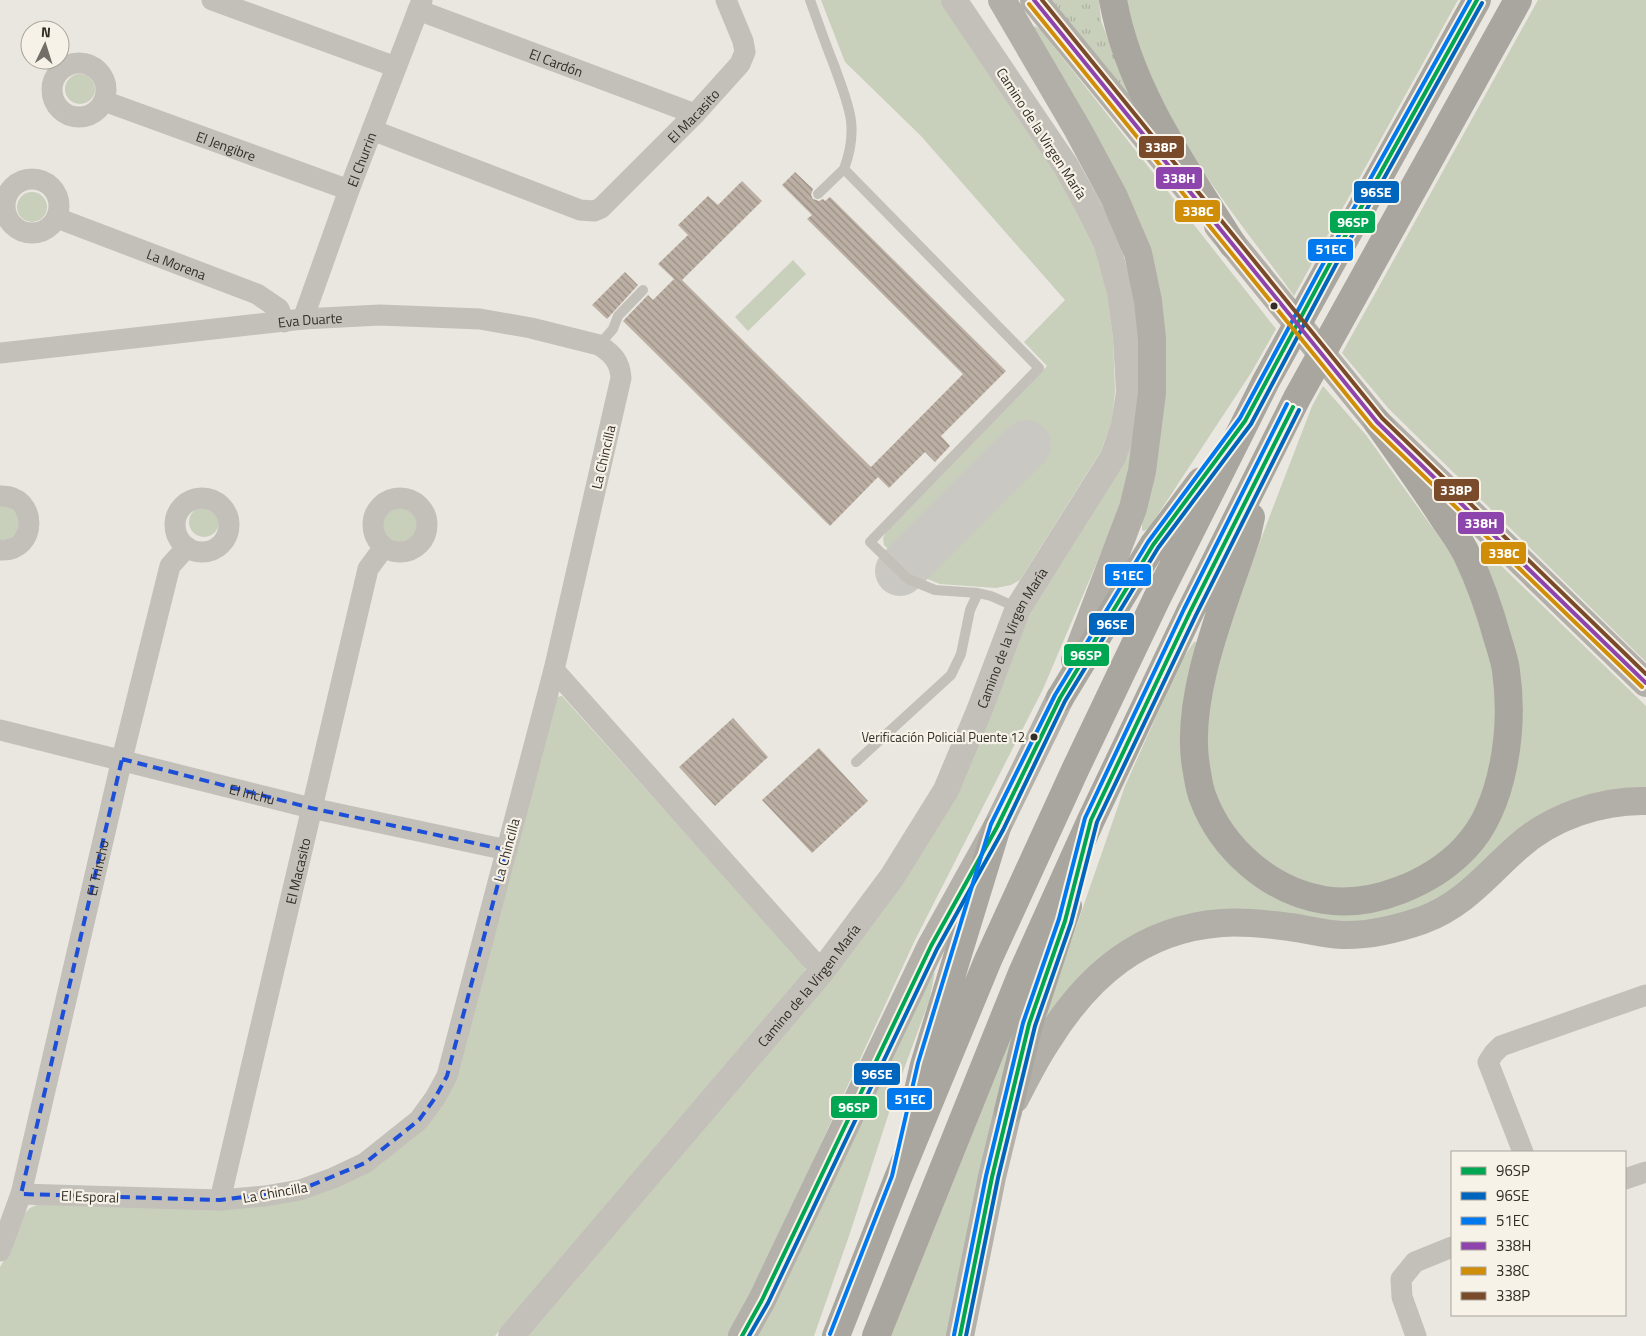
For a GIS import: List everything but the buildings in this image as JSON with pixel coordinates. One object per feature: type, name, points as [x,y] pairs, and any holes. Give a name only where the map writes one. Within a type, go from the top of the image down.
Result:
[{"type":"highway","points":[[1113,0],[1117,23],[1144,94],[1173,148],[1233,245]]},
{"type":"highway","points":[[836,1336],[898,1178],[996,942],[1152,606],[1266,381],[1477,0]]},
{"type":"highway","points":[[876,1336],[1022,973],[1091,820],[1186,620],[1297,398],[1518,0]]},
{"type":"highway","points":[[1060,698],[1154,545],[1245,421]]},
{"type":"highway","points":[[1264,462],[1247,535],[1203,668],[1194,730],[1196,764],[1202,797],[1215,823],[1231,846],[1246,862],[1267,878],[1294,891],[1325,900],[1356,900],[1382,896],[1412,886],[1439,870],[1465,848],[1482,825],[1497,791],[1506,753],[1509,713],[1506,670],[1491,611],[1466,553],[1378,422]]},
{"type":"highway","points":[[1008,1111],[1029,1024],[1064,921],[1091,820]]},
{"type":"highway","points":[[898,1178],[924,1065],[996,827]]},
{"type":"main road","points":[[742,1336],[770,1282],[931,946],[996,827],[1060,698],[1133,508],[1142,471],[1152,393],[1152,339],[1148,301],[1138,253],[1114,197],[1078,130],[1002,0]]},
{"type":"main road","points":[[1034,0],[1378,422],[1646,683]]},
{"type":"main road","points":[[960,1336],[992,1177],[1008,1111],[1046,1042],[1074,1004],[1101,974],[1132,950],[1159,937],[1189,927],[1223,923],[1291,927],[1342,935],[1382,932],[1424,920],[1461,900],[1519,846],[1552,822],[1593,808],[1646,801]]},
{"type":"street","points":[[212,0],[396,67]]},
{"type":"street","name":"El Macasito","points":[[372,130],[580,210],[594,211],[601,208],[695,114],[740,64],[745,52],[743,41],[726,0]]},
{"type":"street","name":"Camino de la Virgen María","points":[[511,1336],[822,971],[892,877],[946,790],[979,711],[1018,608],[1113,457],[1124,425],[1129,392],[1126,338],[1120,292],[1107,244],[1066,166],[954,0]]},
{"type":"street","name":"El Churrin","points":[[294,320],[349,190],[420,5]]},
{"type":"street","name":"El Cardón","points":[[420,5],[695,114]]},
{"type":"street","name":"El Jengibre","points":[[104,101],[349,190]]},
{"type":"street","name":"La Morena","points":[[57,218],[257,294],[294,320]]},
{"type":"street","name":"Eva Duarte","points":[[0,353],[294,320],[380,315],[480,320],[531,328],[599,345],[609,351],[616,359]]},
{"type":"street","name":"La Chincilla","points":[[220,1200],[265,1196],[300,1190],[333,1178],[365,1162],[419,1120],[435,1098],[447,1076],[554,670],[621,378],[620,368],[616,359]]},
{"type":"street","points":[[0,496],[13,498],[21,503],[29,518],[29,527],[21,543],[13,548],[0,550]]},
{"type":"street","name":"El Trincho","points":[[21,1194],[122,759],[170,566],[187,547]]},
{"type":"street","name":"El Macasito","points":[[220,1200],[368,569],[384,548]]},
{"type":"street","points":[[554,670],[822,971]]},
{"type":"street","name":"El Irichu","points":[[0,730],[122,759],[311,808],[506,850]]},
{"type":"street","points":[[1523,1151],[1488,1062],[1494,1053],[1501,1046],[1646,994]]},
{"type":"street","points":[[1626,1179],[1646,1172]]},
{"type":"street","points":[[0,1251],[21,1194]]},
{"type":"street","name":"El Esporal","points":[[21,1194],[220,1200]]},
{"type":"street","points":[[1416,1336],[1402,1297],[1401,1279],[1415,1262],[1451,1247]]},
{"type":"lane","points":[[810,0],[848,102],[852,130],[850,154],[844,169],[818,194]]},
{"type":"lane","points":[[844,169],[1038,368],[870,542],[908,579],[936,590],[978,593],[991,596],[1018,608]]},
{"type":"lane","points":[[599,345],[614,329],[618,316],[643,290]]},
{"type":"lane","points":[[856,762],[951,675],[961,654],[970,610],[978,593]]},
{"type":"highlighted area","points":[[122,759],[311,808],[507,850],[447,1076],[435,1098],[419,1120],[365,1163],[300,1190],[220,1200],[21,1194]]},
{"type":"green space","points":[[821,0],[942,0],[1057,173],[1080,213],[1097,252],[1107,291],[1113,340],[1115,391],[1112,420],[1101,451],[1020,580],[1011,585],[996,588],[940,584],[913,573],[884,545],[883,538],[886,532],[1047,366],[1024,342],[1065,300],[921,136],[845,62]]},
{"type":"green space","points":[[1052,0],[1099,0],[1101,21],[1118,64],[1142,113]]},
{"type":"green space","points":[[1125,0],[1458,0],[1294,296],[1211,183],[1173,125],[1142,63]]},
{"type":"green space","points":[[1538,0],[1646,0],[1646,662],[1389,409],[1342,353]]},
{"type":"green space","points":[[1035,26],[1040,29],[1276,329],[1251,373],[1149,528],[1144,531],[1142,530],[1142,522],[1162,341],[1033,28]]},
{"type":"green space","points":[[80,74],[91,78],[95,89],[91,100],[80,104],[69,100],[65,89],[69,78]]},
{"type":"green space","points":[[32,192],[43,196],[47,207],[43,218],[32,222],[21,218],[17,207],[21,196]]},
{"type":"green space","points":[[793,260],[806,274],[748,331],[735,317]]},
{"type":"green space","points":[[1323,386],[1366,435],[1452,555],[1479,612],[1495,669],[1499,712],[1488,785],[1456,843],[1409,877],[1354,889],[1326,889],[1272,869],[1223,821],[1203,763],[1211,669],[1312,406]]},
{"type":"green space","points":[[1131,440],[1135,442],[1121,506],[1043,689],[915,940],[752,1293],[730,1336],[527,1336],[831,977],[1028,613]]},
{"type":"green space","points":[[0,505],[7,505],[19,516],[18,532],[9,539],[0,540]]},
{"type":"green space","points":[[401,506],[413,512],[419,524],[413,536],[401,542],[389,536],[383,524],[389,512]]},
{"type":"green space","points":[[204,507],[215,511],[219,522],[215,533],[204,537],[193,533],[189,522],[193,511]]},
{"type":"green space","points":[[1480,547],[1646,706],[1646,792],[1635,792],[1424,909],[1380,923],[1341,925],[1187,916],[1047,1017],[1046,1014],[1125,786],[1181,661],[1194,642],[1197,642],[1186,727],[1241,867],[1384,906],[1507,794],[1478,549]]},
{"type":"green space","points":[[562,696],[806,967],[804,976],[495,1336],[0,1336],[0,1267],[9,1252],[23,1215],[30,1208],[39,1204],[303,1199],[425,1126],[557,697]]},
{"type":"green space","points":[[935,972],[929,1001],[897,1088],[814,1336],[755,1336],[927,983]]},
{"type":"green space","points":[[1021,1008],[948,1336],[889,1336]]},
{"type":"taxiway","points":[[900,571],[1026,445]]},
{"type":"transit line","name":"338H","points":[[1034,0],[1377,422],[1646,683]]},
{"type":"transit line","name":"338P","points":[[1042,0],[1382,418],[1646,674]]},
{"type":"transit line","name":"51EC","points":[[830,1334],[892,1176],[918,1063],[991,824],[1055,695],[1148,542],[1240,418],[1330,251],[1470,0]]},
{"type":"transit line","name":"96SP","points":[[742,1336],[762,1300],[931,946],[997,827],[1060,698],[1153,545],[1245,421],[1335,254],[1477,0]]},
{"type":"transit line","name":"96SE","points":[[749,1336],[768,1303],[937,949],[1003,830],[1065,701],[1158,548],[1251,424],[1340,257],[1482,3]]},
{"type":"transit line","name":"338C","points":[[1029,4],[1372,426],[1642,687]]},
{"type":"transit line","name":"51EC","points":[[954,1335],[986,1176],[1023,1023],[1059,919],[1085,818],[1184,609],[1287,404]]},
{"type":"transit line","name":"96SP","points":[[960,1336],[992,1177],[1029,1024],[1065,921],[1091,820],[1190,612],[1293,407]]},
{"type":"transit line","name":"96SE","points":[[966,1336],[998,1178],[1035,1026],[1071,923],[1097,822],[1196,615],[1299,410]]},
{"type":"place","name":"Verificación Policial Puente 12","points":[[1034,737]]}]
